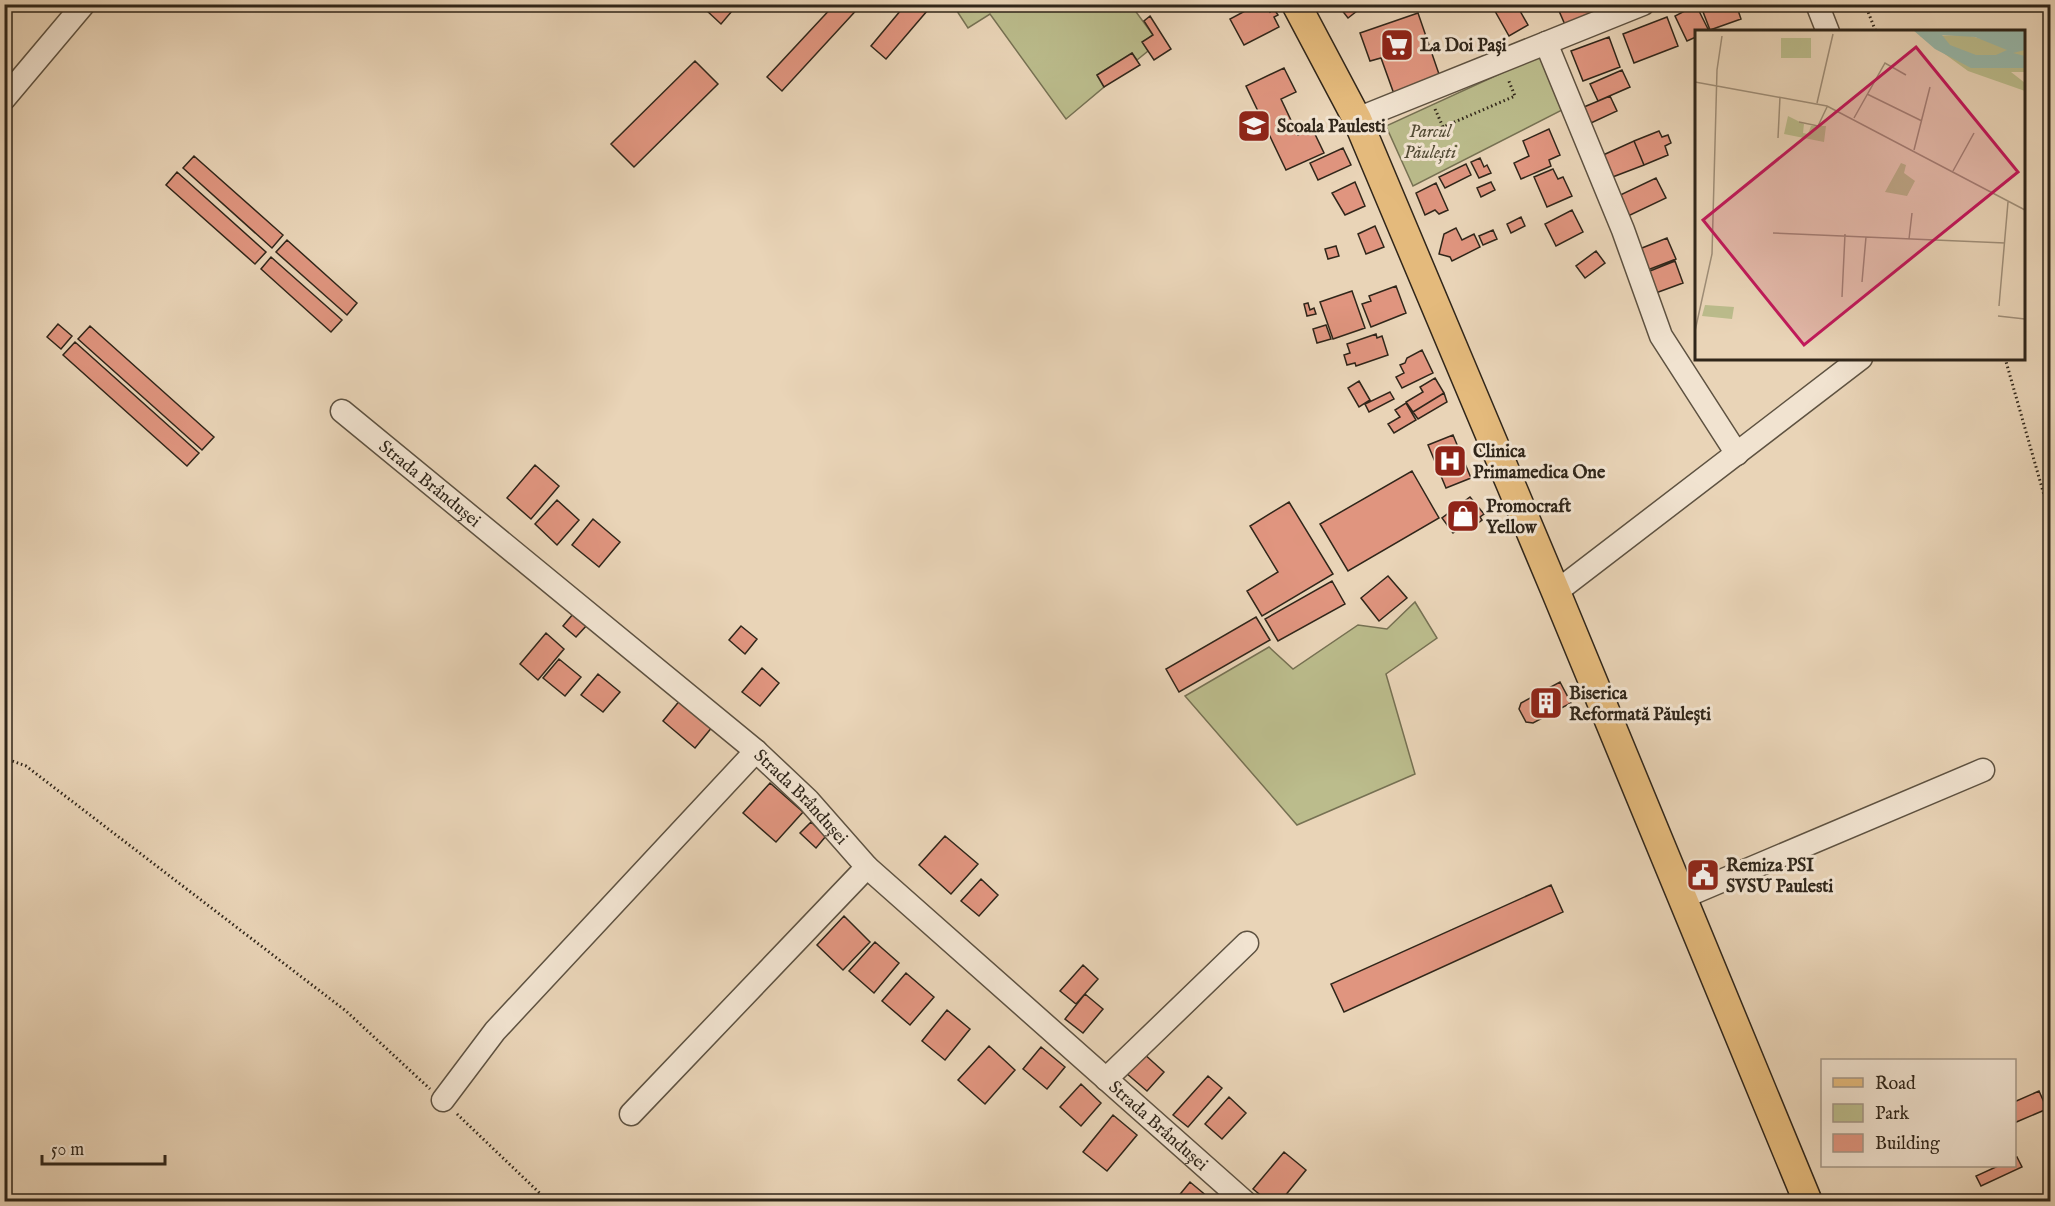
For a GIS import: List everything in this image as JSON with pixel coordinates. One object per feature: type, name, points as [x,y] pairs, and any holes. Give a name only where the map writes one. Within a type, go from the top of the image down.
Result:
[{"type":"main road","points":[[1296,4],[1357,119],[1556,592],[1808,1202]]},
{"type":"street","points":[[4,99],[84,4]]},
{"type":"street","points":[[1357,119],[1642,4]]},
{"type":"street","points":[[1817,4],[1827,30]]},
{"type":"street","points":[[1546,43],[1623,230],[1661,336],[1737,454]]},
{"type":"street","points":[[1556,592],[1858,360]]},
{"type":"street","name":"Strada Brândușei","points":[[342,411],[756,751],[808,800],[867,867],[1245,1202]]},
{"type":"street","points":[[442,1100],[495,1031],[756,751]]},
{"type":"street","points":[[1681,898],[1983,770]]},
{"type":"street","points":[[631,1114],[867,867]]},
{"type":"street","points":[[1106,1078],[1246,943]]},
{"type":"path","points":[[1865,4],[1875,30]]},
{"type":"path","points":[[1419,134],[1421,137],[1515,96],[1507,78]]},
{"type":"path","points":[[1435,109],[1443,127]]},
{"type":"path","points":[[2006,360],[2050,516]]},
{"type":"path","points":[[4,758],[26,766],[346,1011],[549,1202]]},
{"type":"green space","points":[[953,5],[1131,5],[1153,35],[1143,42],[1148,51],[1137,60],[1132,53],[1097,75],[1104,87],[1066,119],[990,14],[968,28]]},
{"type":"green space","name":"Parcul Păulești","points":[[1541,55],[1566,108],[1413,186],[1386,126]]},
{"type":"green space","points":[[1415,602],[1437,638],[1386,674],[1415,774],[1297,825],[1185,696],[1269,647],[1293,669],[1358,625],[1387,629]]},
{"type":"building","points":[[711,4],[738,4],[721,24],[706,10]]},
{"type":"building","points":[[835,4],[862,4],[782,91],[767,77]]},
{"type":"building","points":[[906,4],[919,4],[927,11],[886,59],[871,46]]},
{"type":"building","points":[[1258,4],[1266,4],[1270,12],[1274,9],[1278,15],[1274,17],[1279,27],[1244,45],[1230,19]]},
{"type":"building","points":[[1337,4],[1366,4],[1348,18]]},
{"type":"building","points":[[1491,4],[1516,4],[1528,25],[1509,36]]},
{"type":"building","points":[[1556,4],[1588,4],[1593,16],[1566,27]]},
{"type":"building","points":[[1700,4],[1736,4],[1741,19],[1710,30]]},
{"type":"building","points":[[1696,5],[1708,30],[1695,30],[1695,37],[1687,41],[1675,16]]},
{"type":"building","name":"La Doi Pași","points":[[1418,13],[1440,77],[1394,94],[1381,58],[1370,61],[1360,33]]},
{"type":"building","points":[[1150,16],[1171,49],[1154,60],[1142,42],[1153,35],[1144,21]]},
{"type":"building","points":[[1667,17],[1678,46],[1634,63],[1623,34]]},
{"type":"building","points":[[1609,37],[1620,67],[1583,81],[1571,51]]},
{"type":"building","points":[[1132,53],[1140,65],[1104,87],[1097,75]]},
{"type":"building","points":[[695,61],[718,84],[634,167],[611,144]]},
{"type":"building","points":[[1284,68],[1296,92],[1281,99],[1298,135],[1312,128],[1324,153],[1286,170],[1246,86]]},
{"type":"building","points":[[1622,70],[1630,87],[1598,101],[1590,84]]},
{"type":"building","points":[[1610,96],[1617,111],[1591,123],[1584,107]]},
{"type":"building","points":[[1549,129],[1560,155],[1549,160],[1551,166],[1521,179],[1514,163],[1529,156],[1523,141]]},
{"type":"building","points":[[1659,131],[1662,137],[1668,135],[1671,143],[1665,146],[1668,155],[1644,165],[1634,141]]},
{"type":"building","points":[[1634,141],[1644,165],[1610,178],[1601,156]]},
{"type":"building","points":[[1343,148],[1351,165],[1318,180],[1310,163]]},
{"type":"building","points":[[194,156],[283,235],[272,248],[183,168]]},
{"type":"building","points":[[1480,158],[1484,167],[1487,165],[1491,173],[1479,178],[1471,162]]},
{"type":"building","points":[[1466,164],[1471,175],[1445,188],[1439,177]]},
{"type":"building","points":[[1553,169],[1558,179],[1563,177],[1572,196],[1547,207],[1534,177]]},
{"type":"building","points":[[177,172],[266,252],[255,264],[166,185]]},
{"type":"building","points":[[1656,178],[1666,198],[1626,217],[1616,197]]},
{"type":"building","points":[[1355,182],[1365,206],[1345,215],[1332,193]]},
{"type":"building","points":[[1491,182],[1495,190],[1481,197],[1477,188]]},
{"type":"building","points":[[1436,183],[1448,210],[1439,214],[1435,210],[1425,215],[1416,193]]},
{"type":"building","points":[[1572,210],[1583,232],[1556,246],[1545,224]]},
{"type":"building","points":[[1521,217],[1525,226],[1511,233],[1507,224]]},
{"type":"building","points":[[1375,226],[1384,247],[1366,254],[1358,234]]},
{"type":"building","points":[[1456,228],[1462,240],[1474,234],[1480,247],[1452,261],[1450,257],[1439,254],[1444,234]]},
{"type":"building","points":[[1493,230],[1497,239],[1483,245],[1479,236]]},
{"type":"building","points":[[1667,238],[1676,259],[1645,271],[1637,250]]},
{"type":"building","points":[[287,240],[357,303],[347,315],[276,252]]},
{"type":"building","points":[[1336,246],[1339,256],[1328,259],[1325,249]]},
{"type":"building","points":[[1596,251],[1605,263],[1585,278],[1576,266]]},
{"type":"building","points":[[271,257],[342,320],[331,332],[261,269]]},
{"type":"building","points":[[1675,261],[1683,283],[1653,294],[1645,273]]},
{"type":"building","points":[[1396,286],[1406,313],[1371,327],[1362,304],[1371,301],[1369,296]]},
{"type":"building","points":[[1352,291],[1365,328],[1333,339],[1320,302]]},
{"type":"building","points":[[1308,303],[1310,310],[1314,308],[1316,314],[1307,316],[1304,304]]},
{"type":"building","points":[[58,324],[72,336],[61,349],[47,337]]},
{"type":"building","points":[[1326,325],[1331,339],[1317,343],[1313,329]]},
{"type":"building","points":[[90,326],[214,437],[202,450],[78,339]]},
{"type":"building","points":[[1376,334],[1377,338],[1382,336],[1388,355],[1356,366],[1355,363],[1347,365],[1344,355],[1350,353],[1347,344]]},
{"type":"building","points":[[75,342],[199,453],[187,466],[63,355]]},
{"type":"building","points":[[1422,350],[1433,373],[1402,388],[1396,377],[1404,373],[1400,365],[1405,363],[1407,358]]},
{"type":"building","points":[[1435,378],[1444,393],[1413,412],[1406,402],[1423,392],[1420,387]]},
{"type":"building","points":[[1359,381],[1370,400],[1359,407],[1348,388]]},
{"type":"building","points":[[1390,392],[1394,399],[1369,412],[1365,404]]},
{"type":"building","points":[[1444,393],[1447,402],[1418,419],[1413,412]]},
{"type":"building","points":[[1406,403],[1416,420],[1394,433],[1388,424],[1400,417],[1395,410]]},
{"type":"building","name":"Clinica Primamedica One","points":[[1453,435],[1471,478],[1446,488],[1428,445]]},
{"type":"building","points":[[535,465],[559,486],[531,519],[507,498]]},
{"type":"building","points":[[1412,471],[1439,518],[1348,571],[1320,524]]},
{"type":"building","name":"Promocraft Yellow","points":[[1470,497],[1484,514],[1480,517],[1482,520],[1473,527],[1469,521],[1453,533],[1442,518]]},
{"type":"building","points":[[557,500],[579,520],[557,545],[535,524]]},
{"type":"building","points":[[1289,502],[1333,574],[1262,616],[1247,591],[1278,572],[1250,526]]},
{"type":"building","points":[[593,519],[620,542],[599,567],[572,545]]},
{"type":"building","points":[[1388,576],[1407,598],[1379,621],[1361,598]]},
{"type":"building","points":[[1332,581],[1345,604],[1278,641],[1265,619]]},
{"type":"building","points":[[573,614],[587,625],[576,637],[563,626]]},
{"type":"building","points":[[1256,617],[1270,640],[1179,692],[1166,669]]},
{"type":"building","points":[[741,626],[757,639],[745,654],[729,640]]},
{"type":"building","points":[[546,633],[564,649],[538,680],[520,664]]},
{"type":"building","points":[[559,659],[581,677],[565,696],[543,678]]},
{"type":"building","points":[[762,668],[779,683],[760,706],[742,692]]},
{"type":"building","points":[[598,674],[620,692],[603,712],[581,695]]},
{"type":"building","name":"Biserica Reformată Păulești","points":[[1560,682],[1571,703],[1533,723],[1526,722],[1519,709],[1521,703]]},
{"type":"building","points":[[681,699],[713,726],[695,748],[663,721]]},
{"type":"building","points":[[770,783],[803,812],[776,842],[743,813]]},
{"type":"building","points":[[811,822],[826,836],[816,848],[800,833]]},
{"type":"building","points":[[945,836],[978,864],[951,894],[919,865]]},
{"type":"building","points":[[981,879],[998,895],[979,916],[961,901]]},
{"type":"building","points":[[1551,885],[1563,912],[1344,1012],[1331,984]]},
{"type":"building","points":[[844,916],[870,942],[843,970],[817,945]]},
{"type":"building","points":[[875,942],[899,963],[874,993],[849,971]]},
{"type":"building","points":[[1083,965],[1098,979],[1076,1004],[1060,991]]},
{"type":"building","points":[[906,973],[934,997],[910,1025],[882,1001]]},
{"type":"building","points":[[1085,994],[1103,1009],[1083,1033],[1065,1019]]},
{"type":"building","points":[[947,1010],[970,1029],[945,1060],[922,1041]]},
{"type":"building","points":[[989,1046],[1015,1070],[985,1104],[958,1080]]},
{"type":"building","points":[[1041,1047],[1065,1067],[1047,1089],[1023,1069]]},
{"type":"building","points":[[1143,1053],[1164,1072],[1147,1091],[1126,1073]]},
{"type":"building","points":[[1208,1076],[1222,1088],[1188,1127],[1173,1115]]},
{"type":"building","points":[[1081,1084],[1101,1103],[1081,1126],[1060,1107]]},
{"type":"building","points":[[2039,1091],[2047,1109],[2016,1122],[2016,1101]]},
{"type":"building","points":[[1229,1097],[1246,1113],[1222,1139],[1205,1124]]},
{"type":"building","points":[[1113,1115],[1137,1135],[1107,1171],[1083,1152]]},
{"type":"building","points":[[1284,1152],[1306,1170],[1280,1202],[1269,1202],[1253,1189]]},
{"type":"building","points":[[2016,1157],[2022,1167],[1981,1186],[1976,1176],[1996,1167],[2016,1167]]},
{"type":"building","points":[[1190,1182],[1208,1197],[1204,1202],[1182,1202],[1177,1198]]},
{"type":"place","name":"La Doi Pași","points":[[1397,45]]},
{"type":"place","name":"Scoala Paulesti","points":[[1254,126]]},
{"type":"place","name":"Clinica Primamedica One","points":[[1450,461]]},
{"type":"place","name":"Promocraft Yellow","points":[[1463,516]]},
{"type":"place","name":"Biserica Reformată Păulești","points":[[1546,703]]},
{"type":"place","name":"Remiza PSI SVSU Paulesti","points":[[1703,875]]}]
